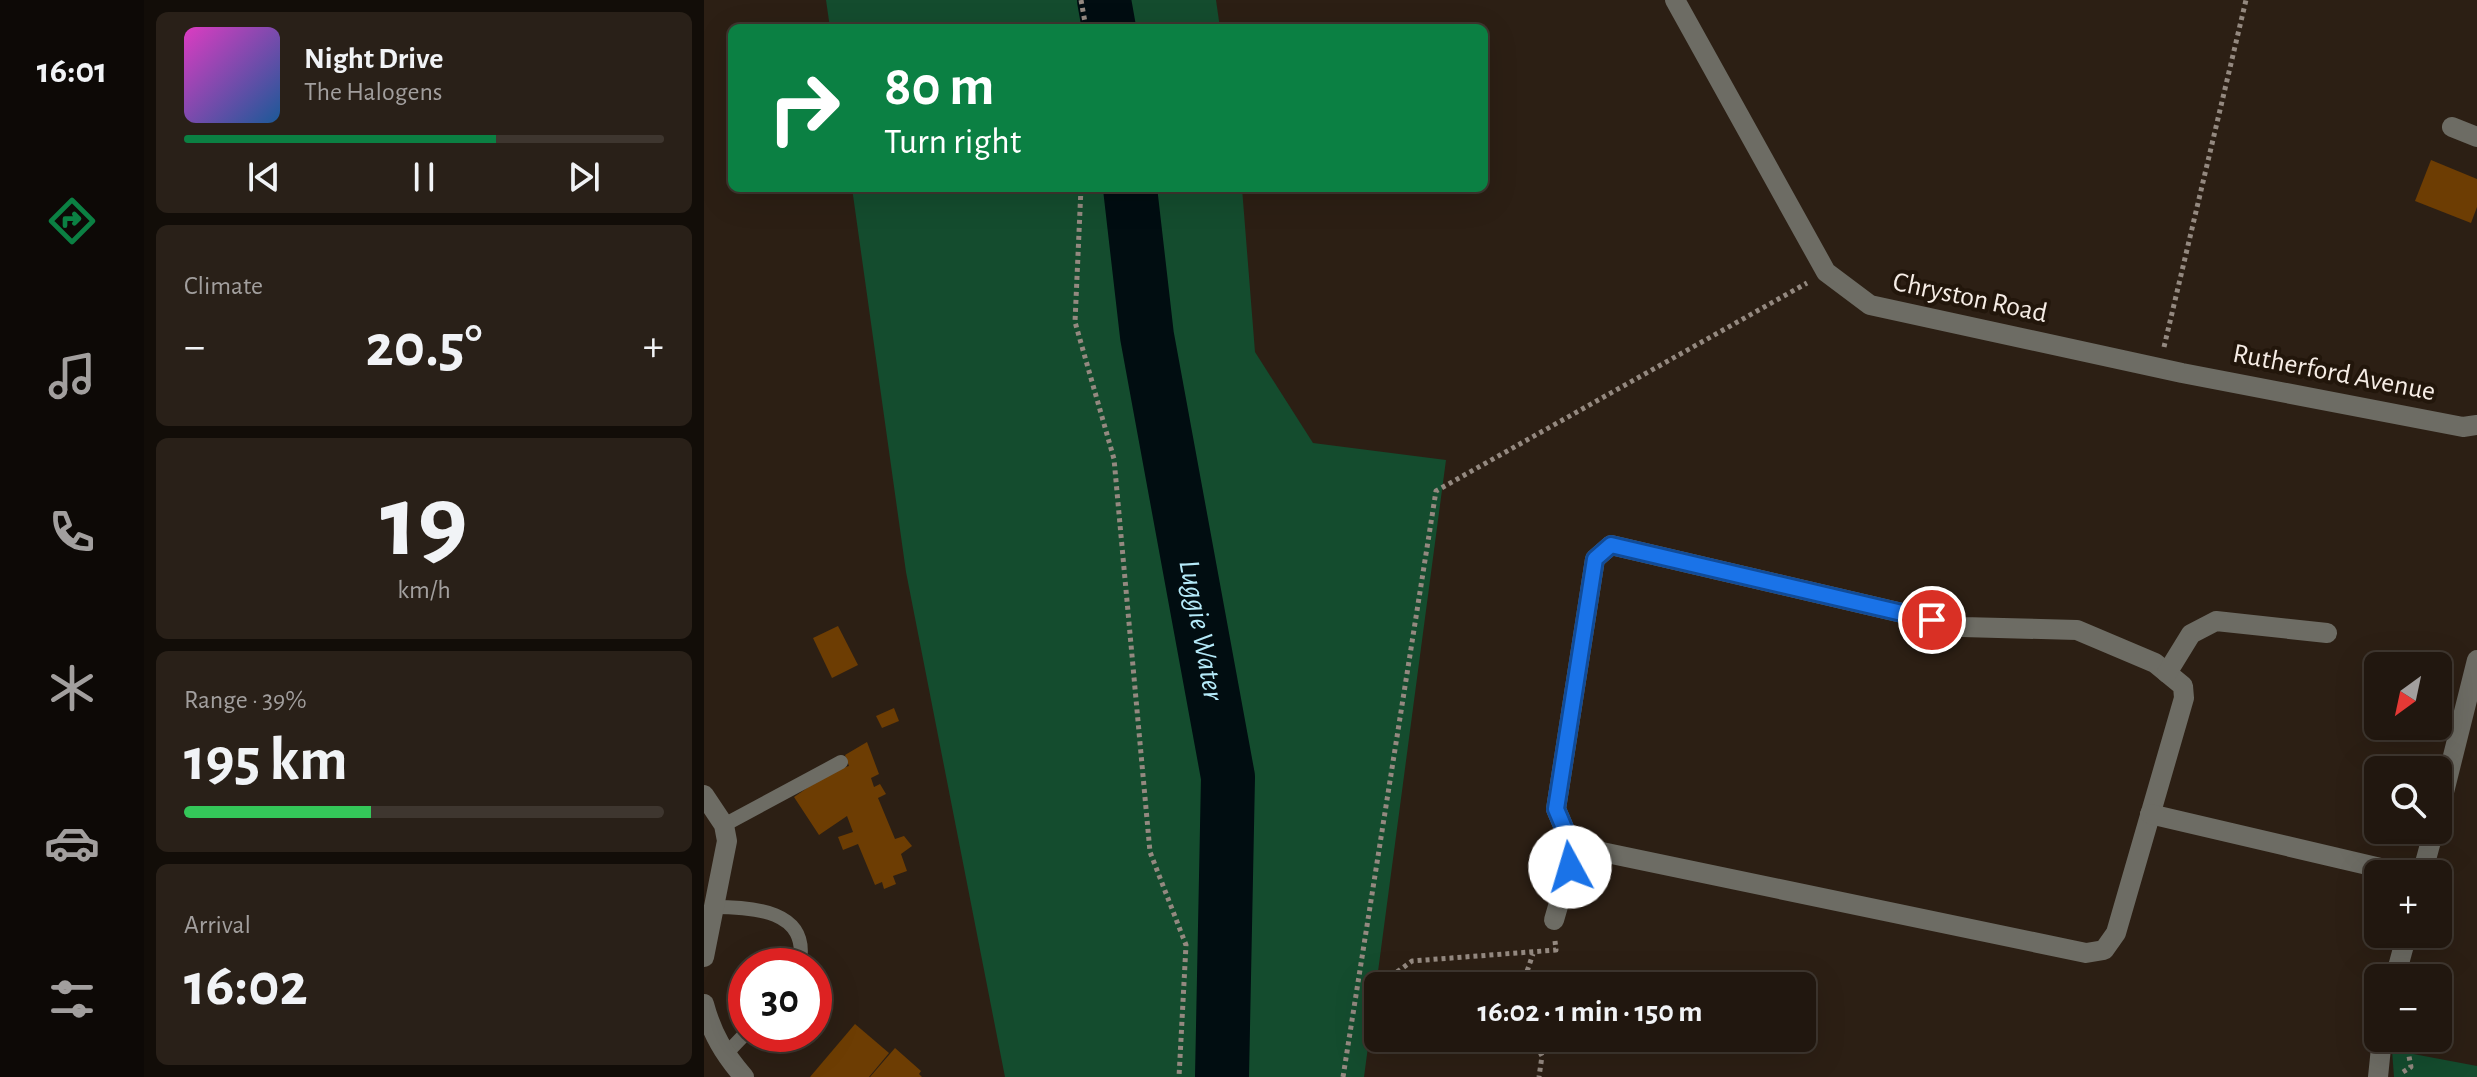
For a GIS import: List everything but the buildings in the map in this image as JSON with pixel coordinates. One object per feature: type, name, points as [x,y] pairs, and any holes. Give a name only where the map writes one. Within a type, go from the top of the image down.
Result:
[{"type":"street","name":"Chryston Road","points":[[1675,0],[1826,272],[1870,305],[2182,373]]},
{"type":"street","points":[[2452,127],[2477,137]]},
{"type":"street","name":"Rutherford Avenue","points":[[2182,373],[2463,427],[2477,425]]},
{"type":"street","points":[[1611,545],[1962,627],[2077,630],[2155,663],[2167,673],[2183,686],[2184,698],[2116,933],[2104,950],[2086,953],[1602,852],[1567,835],[1556,809],[1595,559],[1611,545]]},
{"type":"street","points":[[2167,673],[2191,634],[2216,621],[2327,633]]},
{"type":"street","points":[[2452,760],[2477,660]]},
{"type":"street","points":[[704,795],[724,825],[727,841],[704,957]]},
{"type":"street","points":[[2150,814],[2364,864]]},
{"type":"street","points":[[1554,920],[1577,841]]},
{"type":"street","points":[[704,1004],[710,1028],[725,1055],[744,1077]]},
{"type":"street","points":[[2378,1077],[2381,1052]]},
{"type":"lane","points":[[724,825],[841,762]]},
{"type":"lane","points":[[713,907],[757,907],[778,915],[793,930],[800,948]]},
{"type":"lane","points":[[725,1055],[728,1052]]},
{"type":"path","points":[[1081,0],[1085,24]]},
{"type":"path","points":[[2160,368],[2246,0]]},
{"type":"path","points":[[1081,192],[1075,322],[1114,459],[1150,852],[1186,945],[1179,1077]]},
{"type":"path","points":[[1343,1077],[1436,491],[1826,272]]},
{"type":"path","points":[[1397,972],[1412,961],[1556,950],[1554,920]]},
{"type":"path","points":[[1527,972],[1533,954]]},
{"type":"path","points":[[1539,1077],[1540,1052]]},
{"type":"green space","points":[[826,0],[1216,0],[1219,24],[829,24]]},
{"type":"green space","points":[[853,192],[1242,192],[1255,352],[1313,443],[1446,460],[1378,972],[1364,972],[1364,1052],[1367,1052],[1364,1077],[1005,1077],[906,572]]},
{"type":"green space","points":[[2392,1052],[2477,1066],[2477,1077],[2394,1077]]},
{"type":"waterway","name":"Luggie Water","points":[[1104,0],[1108,24]]},
{"type":"waterway","name":"Luggie Water","points":[[1130,192],[1147,336],[1228,777],[1222,1077]]},
{"type":"route","points":[[1570,867],[1577,841],[1567,835],[1556,809],[1595,559],[1611,545],[1932,620]]}]
